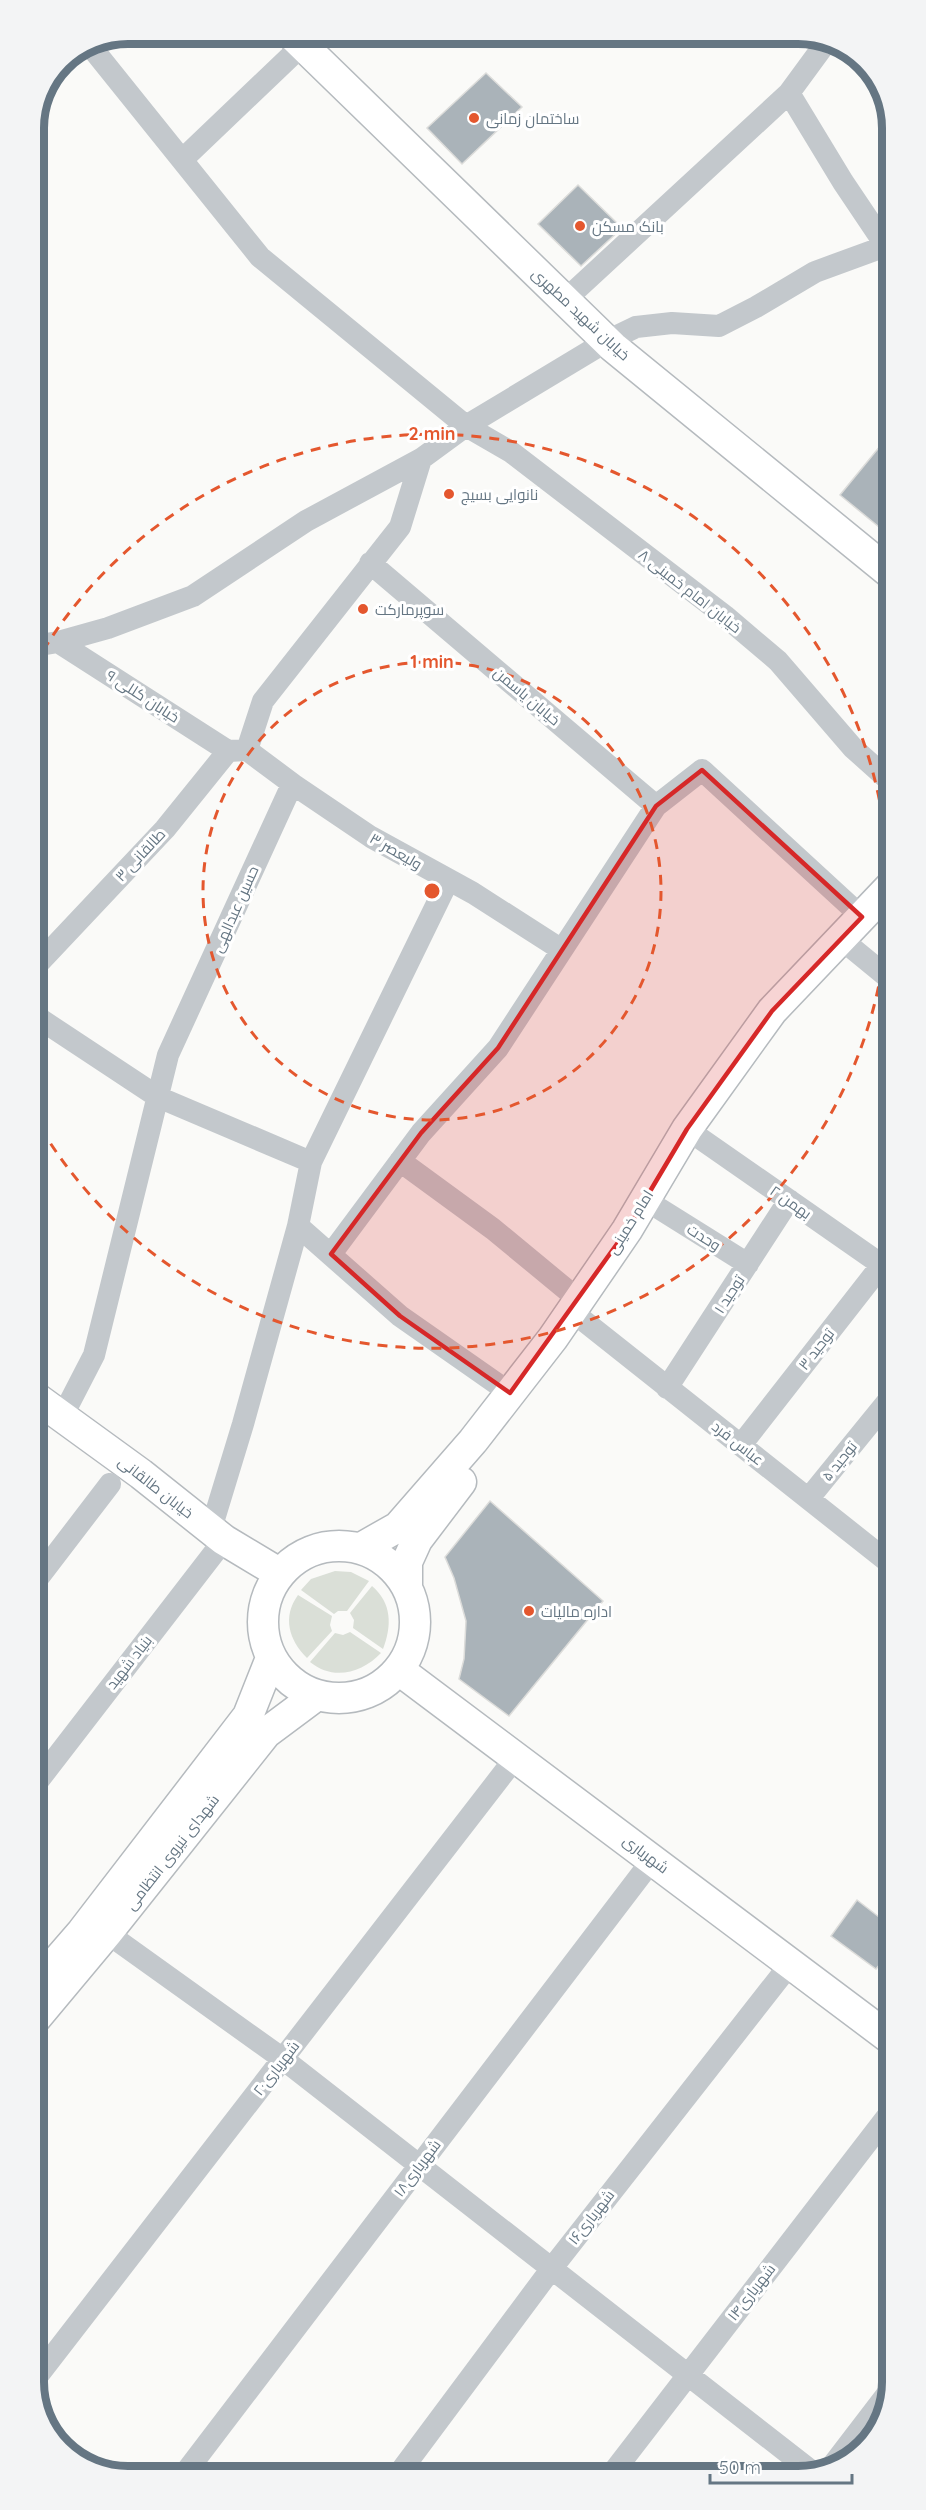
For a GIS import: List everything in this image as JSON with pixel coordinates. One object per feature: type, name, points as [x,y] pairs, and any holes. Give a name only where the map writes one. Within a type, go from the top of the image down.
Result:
[{"type":"main road","name":"خیابان شهید مطهری","points":[[310,44],[607,341],[883,567]]},
{"type":"main road","name":"امام خمینی","points":[[361,1548],[398,1527],[473,1441],[553,1338],[581,1311],[687,1129],[772,1011],[883,895]]},
{"type":"main road","name":"امام خمینی","points":[[407,1585],[407,1562],[417,1540],[581,1311],[643,1237],[701,1139],[785,1022],[883,913]]},
{"type":"main road","name":"خیابان طالقانی","points":[[44,1404],[141,1474],[217,1535],[279,1573]]},
{"type":"main road","points":[[331,1545],[361,1548],[387,1562],[407,1585],[415,1614],[413,1643],[399,1670],[375,1689],[347,1698],[317,1695],[290,1681],[271,1658],[262,1630],[265,1600],[279,1573],[302,1554],[331,1545]]},
{"type":"main road","name":"شهدای نیروی انتظامی","points":[[44,1976],[82,1932],[248,1716],[271,1658]]},
{"type":"main road","name":"شهریاری","points":[[399,1670],[883,2033]]},
{"type":"main road","name":"شهدای نیروی انتظامی","points":[[44,2008],[266,1733],[317,1695]]},
{"type":"street","points":[[183,159],[296,44]]},
{"type":"street","points":[[565,300],[789,93],[821,46]]},
{"type":"street","name":"خیابان امام خمینی ۸","points":[[94,51],[260,257],[466,426],[511,452],[725,616],[778,662],[853,748],[883,775]]},
{"type":"street","points":[[789,93],[843,182],[883,240]]},
{"type":"street","points":[[44,644],[108,628],[193,596],[306,521],[421,459],[466,426],[607,341],[636,327],[672,323],[719,326],[815,272],[883,249]]},
{"type":"street","points":[[294,785],[238,750],[263,701],[400,527],[421,459]]},
{"type":"street","name":"خیابان یاسمن","points":[[370,563],[656,806]]},
{"type":"street","name":"خیابان کللی ۹","points":[[58,642],[238,750]]},
{"type":"street","name":"طالقانی ۳","points":[[44,957],[238,750]]},
{"type":"street","points":[[331,1254],[421,1133],[498,1048],[656,806],[702,770],[862,917]]},
{"type":"street","name":"ولیعصر ۳","points":[[294,785],[371,837],[473,893],[562,950]]},
{"type":"street","name":"حسین عبدالهی","points":[[62,1417],[94,1355],[168,1055],[289,791],[294,785]]},
{"type":"street","points":[[217,1535],[243,1424],[298,1226],[311,1162],[448,881]]},
{"type":"street","points":[[852,948],[883,973]]},
{"type":"street","points":[[44,1022],[158,1097],[311,1162]]},
{"type":"street","name":"بهمن ۲","points":[[701,1139],[789,1200],[883,1257]]},
{"type":"street","name":"عباس فرد","points":[[400,1161],[493,1229],[668,1388],[883,1558]]},
{"type":"street","name":"توحید ۱","points":[[668,1388],[789,1200]]},
{"type":"street","name":"وحدت","points":[[660,1209],[748,1264]]},
{"type":"street","points":[[298,1226],[400,1316],[510,1393]]},
{"type":"street","name":"توحید ۳","points":[[741,1445],[883,1263]]},
{"type":"street","name":"توحید ۵","points":[[809,1498],[883,1407]]},
{"type":"street","points":[[44,1570],[110,1484]]},
{"type":"street","name":"بنیاد شهید","points":[[44,1773],[217,1535]]},
{"type":"street","name":"شهریاری۲۰","points":[[44,2368],[516,1757]]},
{"type":"street","name":"شهریاری۱۸","points":[[190,2466],[653,1859]]},
{"type":"street","points":[[107,1933],[283,2059],[805,2466]]},
{"type":"street","name":"شهریاری۱۶","points":[[404,2466],[552,2268],[791,1963]]},
{"type":"street","name":"شهریاری۱۴","points":[[617,2466],[883,2122]]},
{"type":"street","points":[[841,2455],[879,2405]]},
{"type":"highlighted area","points":[[702,770],[862,917],[772,1011],[687,1129],[627,1230],[510,1393],[400,1316],[331,1254],[421,1133],[498,1048],[656,806]]},
{"type":"shaded area","points":[[335,1571],[351,1572],[369,1581],[347,1611],[338,1611],[334,1614],[301,1590],[311,1579]]},
{"type":"shaded area","points":[[372,1586],[387,1607],[389,1623],[383,1649],[353,1628],[354,1620],[350,1613]]},
{"type":"shaded area","points":[[298,1595],[332,1616],[330,1625],[332,1631],[307,1658],[296,1644],[290,1628],[290,1612]]},
{"type":"shaded area","points":[[350,1632],[381,1653],[365,1666],[347,1672],[328,1671],[310,1662],[335,1633],[343,1635]]},
{"type":"building","name":"ساختمان زمانی","points":[[486,73],[522,107],[462,164],[427,128]]},
{"type":"building","name":"بانک مسکن","points":[[578,185],[622,228],[581,266],[538,224]]},
{"type":"building","points":[[883,443],[883,530],[840,495]]},
{"type":"building","name":"اداره مالیات","points":[[490,1501],[603,1601],[509,1716],[459,1679],[464,1659],[466,1621],[454,1578],[445,1557]]},
{"type":"building","points":[[857,1900],[883,1920],[883,1960],[876,1969],[831,1936]]},
{"type":"place","name":"ساختمان زمانی","points":[[474,118]]},
{"type":"place","name":"بانک مسکن","points":[[580,226]]},
{"type":"place","name":"نانوایی بسیج","points":[[449,494]]},
{"type":"place","name":"سوپرمارکت","points":[[363,609]]},
{"type":"place","name":"اداره مالیات","points":[[529,1611]]}]
